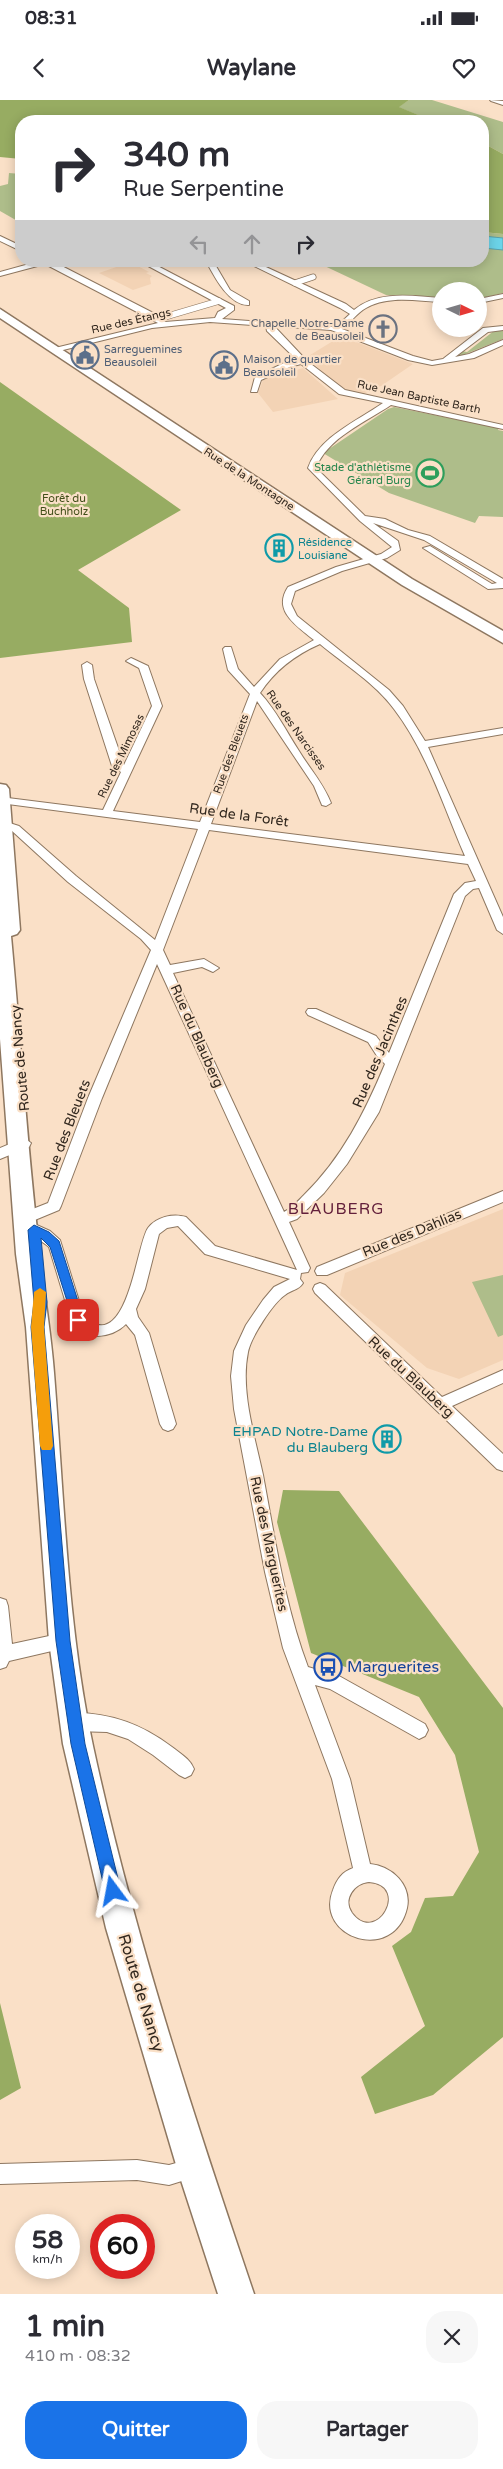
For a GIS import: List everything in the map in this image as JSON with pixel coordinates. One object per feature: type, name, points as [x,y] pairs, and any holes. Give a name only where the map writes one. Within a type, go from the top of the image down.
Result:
[{"type":"main road","name":"Rue de la Montagne","points":[[0,313],[372,559],[503,638]]},
{"type":"main road","name":"Route de Nancy","points":[[0,796],[7,981]]},
{"type":"main road","name":"Route de Nancy","points":[[0,914],[23,1143],[33,1301],[38,1327],[63,1641],[78,1744],[122,1928],[194,2168],[236,2294]]},
{"type":"street","points":[[493,100],[503,103]]},
{"type":"street","points":[[0,238],[15,246]]},
{"type":"street","points":[[0,274],[27,267]]},
{"type":"street","points":[[56,267],[160,321],[219,301]]},
{"type":"street","points":[[154,267],[230,308]]},
{"type":"street","points":[[213,267],[228,291],[245,300],[246,303],[230,308],[221,314],[218,320]]},
{"type":"street","points":[[260,267],[343,306],[354,314]]},
{"type":"street","points":[[295,283],[313,277]]},
{"type":"street","points":[[488,299],[503,296]]},
{"type":"street","points":[[338,329],[367,304],[384,300],[432,300]]},
{"type":"street","name":"Rue des Étangs","points":[[58,350],[160,321],[218,320],[322,326],[338,329],[411,358],[432,363],[471,356],[503,342]]},
{"type":"street","name":"Rue Jean Baptiste Barth","points":[[270,324],[270,329],[303,361],[330,385],[342,392],[390,402],[502,431]]},
{"type":"street","points":[[443,362],[486,330],[503,328]]},
{"type":"street","points":[[254,390],[258,379],[287,365],[303,361]]},
{"type":"street","points":[[390,402],[323,449],[313,462],[312,468],[363,519],[395,543],[397,548],[384,556],[304,582],[291,589],[287,595],[287,610],[293,618],[386,692],[399,708],[422,745],[503,930]]},
{"type":"street","points":[[363,519],[382,521],[405,532],[467,574],[491,587],[503,584]]},
{"type":"street","name":"Rue des Bleuets","points":[[29,1222],[54,1206],[95,1098],[205,826],[255,693],[263,678],[286,657],[320,640]]},
{"type":"street","name":"Rue des Narcisses","points":[[228,649],[233,670],[265,704],[294,752],[319,786],[326,803]]},
{"type":"street","name":"Rue des Mimosas","points":[[107,812],[157,706],[143,666],[131,661]]},
{"type":"street","points":[[87,665],[89,679],[117,766],[127,771]]},
{"type":"street","points":[[422,745],[503,732]]},
{"type":"street","name":"Rue de la Forêt","points":[[0,796],[205,826],[474,861]]},
{"type":"street","name":"Rue du Blauberg","points":[[2,830],[13,838],[35,847],[145,936],[156,949],[280,1220],[298,1275]]},
{"type":"street","name":"Rue des Jacinthes","points":[[280,1220],[292,1215],[342,1160],[372,1112],[393,1064],[460,894],[469,886],[483,883]]},
{"type":"street","points":[[144,980],[169,975],[204,963],[213,968]]},
{"type":"street","points":[[312,1012],[372,1039],[381,1053],[393,1064]]},
{"type":"street","points":[[0,1154],[23,1143]]},
{"type":"street","name":"Rue des Dahlias","points":[[322,1271],[503,1196]]},
{"type":"street","points":[[29,1222],[55,1244],[78,1320],[86,1329],[102,1331],[113,1329],[122,1321],[129,1310],[153,1232],[160,1223],[181,1221],[210,1250],[222,1255],[298,1275],[315,1267],[322,1271],[326,1278],[320,1289],[306,1291],[298,1275]]},
{"type":"street","name":"Rue des Marguerites","points":[[298,1275],[279,1291],[251,1329],[241,1351],[239,1376],[242,1409],[273,1572],[292,1648],[341,1779],[363,1872]]},
{"type":"street","name":"Rue du Blauberg","points":[[320,1289],[439,1405],[483,1443],[503,1464]]},
{"type":"street","points":[[129,1310],[130,1319],[142,1333],[168,1424]]},
{"type":"street","points":[[439,1405],[503,1376]]},
{"type":"street","points":[[0,1606],[2,1657],[63,1641]]},
{"type":"street","points":[[303,1674],[333,1682],[419,1730]]},
{"type":"street","points":[[75,1722],[94,1720],[125,1728],[154,1743],[185,1769]]},
{"type":"street","points":[[0,2174],[137,2170],[169,2175],[194,2168]]},
{"type":"shaded area","points":[[116,267],[140,267],[152,276],[150,278],[151,284],[133,290],[99,273]]},
{"type":"shaded area","points":[[341,336],[413,364],[381,386],[363,394],[345,389],[333,382],[307,357]]},
{"type":"shaded area","points":[[303,368],[338,399],[273,412],[258,393],[263,380]]},
{"type":"shaded area","points":[[503,1209],[503,1360],[459,1379],[427,1368],[340,1295],[345,1273]]},
{"type":"green space","points":[[0,100],[409,100],[399,107],[418,115],[15,115],[15,158],[0,157]]},
{"type":"green space","points":[[409,100],[432,100],[480,115],[418,115],[398,107]]},
{"type":"green space","points":[[489,118],[503,122],[503,154],[489,146]]},
{"type":"green space","points":[[489,146],[503,154],[503,234],[489,233]]},
{"type":"green space","points":[[9,173],[15,174],[15,220],[0,211],[0,186],[8,184]]},
{"type":"green space","points":[[489,233],[503,234],[503,293],[488,297],[488,282],[432,282],[432,298],[386,295],[327,267],[489,267]]},
{"type":"green space","points":[[495,330],[503,330],[503,339],[455,357],[462,351],[467,352],[485,338],[488,338],[488,336]]},
{"type":"green space","name":"Forêt du Buchholz","points":[[0,382],[181,510],[78,570],[129,608],[132,642],[0,658]]},
{"type":"green space","name":"Stade d'athlétisme Gérard Burg","points":[[394,407],[499,428],[498,430],[503,431],[503,517],[479,516],[475,523],[389,493],[323,453],[388,409]]},
{"type":"green space","points":[[503,1275],[503,1335],[498,1337],[472,1282]]},
{"type":"green space","points":[[283,1490],[339,1491],[503,1708],[503,2037],[433,2095],[375,2114],[361,2077],[425,2026],[392,1946],[411,1932],[425,1898],[453,1896],[479,1852],[455,1755],[419,1697],[311,1653],[277,1522]]},
{"type":"green space","points":[[0,2003],[21,2088],[0,2100]]},
{"type":"water","points":[[489,237],[503,238],[503,250],[489,249]]},
{"type":"slow traffic","points":[[40,1292],[38,1327],[47,1446]]},
{"type":"place","name":"Chapelle Notre-Dame de Beausoleil","points":[[383,329]]},
{"type":"place","name":"Sarreguemines Beausoleil","points":[[85,355]]},
{"type":"place","name":"Maison de quartier Beausoleil","points":[[224,365]]},
{"type":"place","name":"Stade d'athlétisme Gérard Burg","points":[[430,473]]},
{"type":"place","name":"Résidence Louisiane","points":[[279,548]]},
{"type":"place","name":"EHPAD Notre-Dame du Blauberg","points":[[387,1439]]},
{"type":"place","name":"Marguerites","points":[[328,1667]]},
{"type":"district","name":"BLAUBERG","points":[[336,1209]]},
{"type":"route","points":[[78,1320],[55,1244],[45,1235],[34,1230],[40,1302],[38,1327],[63,1641],[78,1744],[113,1891]]}]
